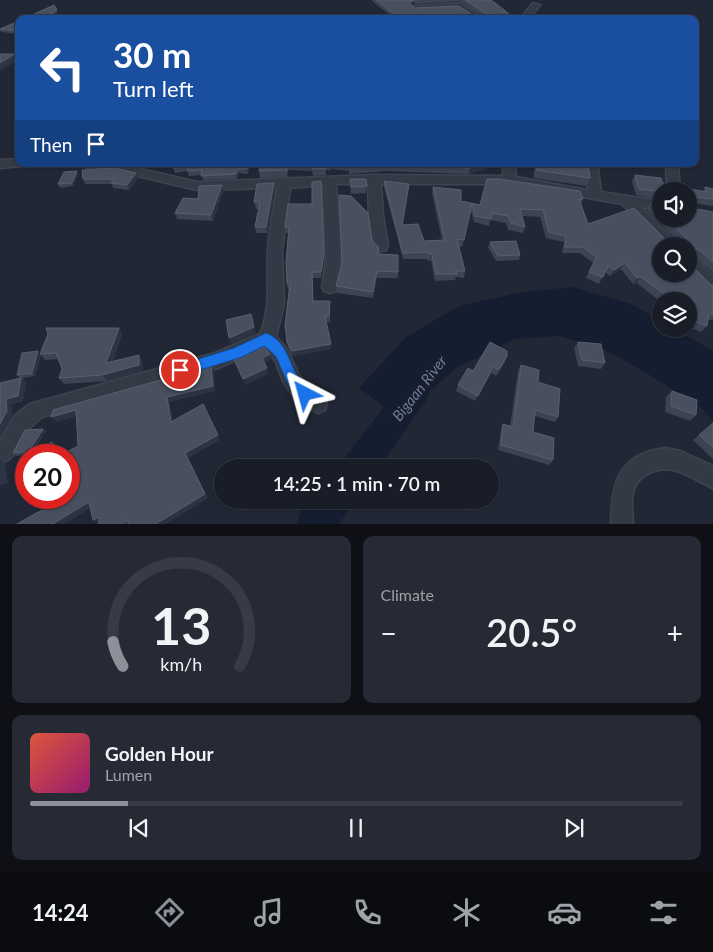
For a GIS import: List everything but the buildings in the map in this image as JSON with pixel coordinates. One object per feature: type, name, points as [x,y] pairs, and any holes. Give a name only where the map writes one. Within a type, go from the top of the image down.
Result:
[{"type":"street","points":[[415,8],[460,5],[474,15]]},
{"type":"street","points":[[527,15],[536,5]]},
{"type":"street","points":[[0,164],[15,163]]},
{"type":"street","points":[[112,167],[197,186],[374,179],[510,180],[652,203]]},
{"type":"street","points":[[509,167],[510,180]]},
{"type":"street","points":[[672,167],[673,182]]},
{"type":"street","points":[[592,168],[595,195]]},
{"type":"street","points":[[374,179],[376,216],[381,246]]},
{"type":"street","points":[[329,180],[333,260],[330,287]]},
{"type":"street","points":[[0,454],[10,445],[22,422],[38,410],[218,360],[238,353],[266,339],[275,317],[277,302],[275,248],[284,184]]},
{"type":"street","points":[[626,200],[664,237]]},
{"type":"street","points":[[697,270],[713,286]]},
{"type":"street","points":[[266,339],[280,351],[294,383],[318,404]]},
{"type":"street","points":[[622,524],[622,496],[627,480],[638,467],[653,461],[673,459],[696,468],[713,478]]},
{"type":"water","points":[[572,287],[631,304],[652,316],[652,337],[689,337],[713,351],[713,420],[699,406],[645,372],[601,348],[559,336],[515,339],[458,367],[399,417],[359,388],[406,337],[459,306],[522,292]]},
{"type":"waterway","name":"Bigaan River","points":[[365,459],[416,389]]},
{"type":"waterway","name":"Bigaan River","points":[[315,524],[327,509]]},
{"type":"route","points":[[180,370],[238,353],[266,339],[280,351],[288,373],[294,383],[305,394]]}]
